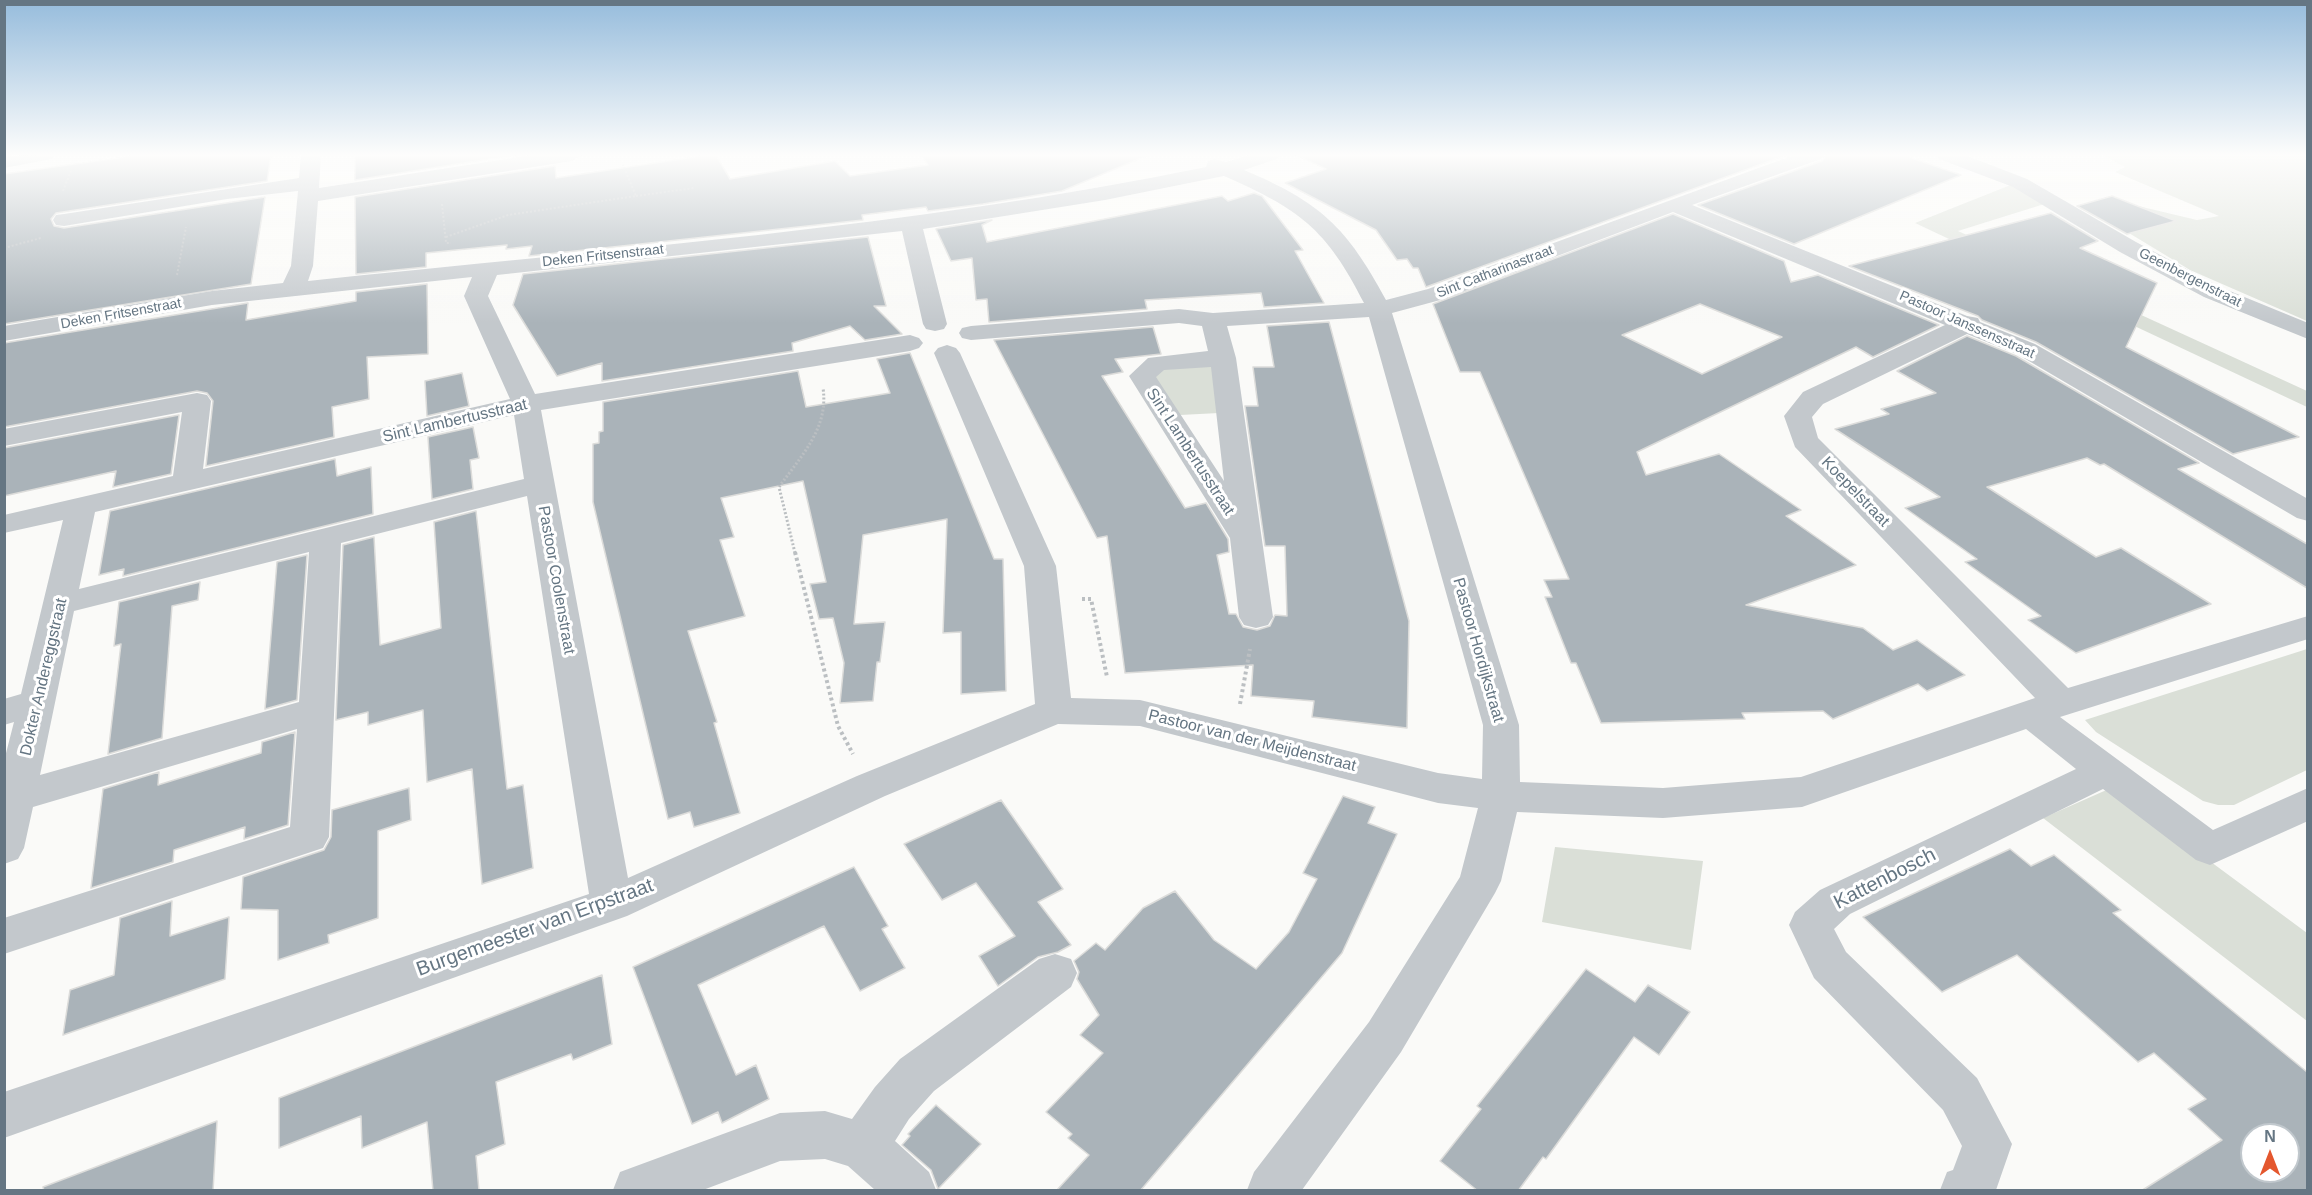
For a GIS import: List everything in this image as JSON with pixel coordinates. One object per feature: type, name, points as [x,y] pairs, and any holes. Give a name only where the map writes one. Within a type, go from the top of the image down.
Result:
[{"type":"street","points":[[64,220],[124,211]]},
{"type":"street","points":[[293,289],[302,266],[307,211]]},
{"type":"street","name":"Deken Fritsenstraat","points":[[4,334],[171,306],[293,289],[911,224],[997,211]]},
{"type":"street","name":"Pastoor Hordijkstraat","points":[[1272,1191],[1385,1037],[1480,881],[1501,796],[1501,725],[1379,309],[1354,261],[1326,226],[1303,211]]},
{"type":"street","name":"Sint Catharinastraat","points":[[1379,309],[1436,294],[1655,211]]},
{"type":"street","name":"Pastoor Janssensstraat","points":[[1690,211],[1969,323],[2026,349],[2307,512]]},
{"type":"street","name":"Geenbergenstraat","points":[[2067,211],[2212,292],[2307,332]]},
{"type":"street","points":[[911,224],[951,336],[1040,566],[1054,711]]},
{"type":"street","points":[[451,272],[453,240]]},
{"type":"street","name":"Pastoor Coolenstraat","points":[[488,268],[476,296],[526,404],[612,904]]},
{"type":"street","points":[[951,336],[1179,316],[1213,320],[1379,309]]},
{"type":"street","name":"Sint Lambertusstraat","points":[[1213,320],[1223,358],[1256,617]]},
{"type":"street","name":"Koepelstraat","points":[[1969,323],[1813,398],[1798,416],[1805,441],[2046,708]]},
{"type":"street","name":"Sint Lambertusstraat","points":[[4,524],[526,404],[951,336]]},
{"type":"street","name":"Sint Lambertusstraat","points":[[1223,358],[1157,363],[1142,376],[1247,540]]},
{"type":"street","points":[[4,438],[197,401],[187,482]]},
{"type":"street","points":[[61,604],[540,484]]},
{"type":"street","name":"Dokter Andereggstraat","points":[[4,848],[61,604],[81,506]]},
{"type":"street","points":[[4,936],[309,837],[326,537]]},
{"type":"street","points":[[1501,796],[1663,803],[1802,792],[2046,708],[2307,627]]},
{"type":"street","points":[[4,712],[38,702]]},
{"type":"street","points":[[2046,708],[2106,771],[2210,849],[2307,803]]},
{"type":"street","points":[[16,797],[316,710]]},
{"type":"street","name":"Pastoor van der Meijdenstraat","points":[[1054,711],[1140,713],[1438,788],[1501,796]]},
{"type":"street","name":"Burgemeester van Erpstraat","points":[[4,1115],[612,904],[871,786],[1054,711]]},
{"type":"street","name":"Kattenbosch","points":[[1965,1191],[1972,1187],[1987,1144],[1960,1094],[1830,964],[1810,925],[1835,902],[2106,771]]},
{"type":"street","points":[[863,1146],[892,1103],[917,1076],[1055,973]]},
{"type":"street","points":[[638,1191],[780,1137],[825,1135],[863,1146],[911,1191]]},
{"type":"path","points":[[171,306],[191,211]]},
{"type":"path","points":[[446,211],[453,240],[508,215],[537,211]]},
{"type":"path","points":[[815,359],[826,399],[822,426],[779,487],[838,726],[871,786]]},
{"type":"path","points":[[1043,596],[1091,599],[1115,713]]},
{"type":"path","points":[[1234,737],[1256,617]]},
{"type":"shaded area","points":[[1946,211],[2023,211],[1958,231],[2307,391],[2307,407],[1915,223]]},
{"type":"shaded area","points":[[2113,211],[2158,211],[2197,220],[2219,216],[2207,211],[2307,211],[2307,321],[2190,270],[2114,224]]},
{"type":"shaded area","points":[[1205,364],[1214,368],[1219,413],[1180,415],[1153,376],[1163,367]]},
{"type":"shaded area","points":[[2307,649],[2307,770],[2234,805],[2218,805],[2203,801],[2096,732],[2085,720]]},
{"type":"shaded area","points":[[2111,788],[2307,933],[2307,1021],[2043,818]]},
{"type":"shaded area","points":[[1555,847],[1703,861],[1691,950],[1542,922]]},
{"type":"building","points":[[4,211],[71,211],[56,213],[51,219],[54,226],[64,228],[176,211],[263,211],[251,284],[4,324]]},
{"type":"building","points":[[355,211],[896,211],[862,215],[863,220],[529,256],[532,246],[506,249],[507,245],[426,253],[426,267],[356,274]]},
{"type":"building","points":[[1147,211],[1273,211],[1303,250],[1295,251],[1324,303],[1264,307],[1261,293],[1145,300],[1147,309],[989,322],[987,299],[976,300],[972,258],[951,261],[936,229],[992,220],[982,225],[987,242]]},
{"type":"building","points":[[1339,211],[1634,211],[1426,287],[1418,268],[1413,268],[1407,259],[1397,260],[1376,230]]},
{"type":"building","points":[[1712,211],[1874,211],[1794,244]]},
{"type":"building","points":[[2086,211],[2150,211],[2176,221],[2127,234]]},
{"type":"building","points":[[2051,213],[2098,241],[2080,248],[2157,283],[2126,347],[2299,437],[2233,454],[2036,342],[1982,320],[1978,316],[1849,266]]},
{"type":"building","points":[[1673,214],[1784,261],[1791,282],[1818,275],[1939,325],[1873,357],[1856,347],[1637,452],[1646,475],[1719,454],[1801,510],[1786,516],[1856,565],[1746,605],[1863,628],[1893,650],[1917,640],[1965,675],[1927,691],[1918,684],[1833,719],[1823,711],[1742,713],[1745,719],[1601,723],[1576,663],[1571,663],[1545,597],[1552,597],[1544,580],[1569,579],[1480,372],[1460,372],[1433,304]],"holes":[[[1700,304],[1782,337],[1702,374],[1622,335]]]},
{"type":"building","points":[[868,237],[886,306],[874,306],[902,334],[865,340],[850,326],[792,343],[793,351],[602,381],[602,363],[557,376],[513,305],[523,274]]},
{"type":"building","points":[[427,284],[428,354],[367,357],[369,399],[332,407],[334,437],[206,466],[213,401],[207,393],[197,391],[4,427],[4,343],[248,303],[246,320],[356,301],[356,292]]},
{"type":"building","points":[[1329,322],[1409,621],[1407,728],[1312,717],[1314,701],[1251,696],[1253,665],[1125,673],[1107,536],[1097,538],[994,340],[1153,327],[1161,354],[1115,359],[1123,372],[1102,376],[1185,508],[1206,503],[1228,539],[1229,552],[1217,555],[1229,614],[1236,614],[1243,627],[1257,630],[1270,626],[1275,615],[1287,616],[1285,546],[1265,546],[1245,406],[1258,406],[1253,367],[1274,367],[1267,326]]},
{"type":"building","points":[[1967,336],[2016,356],[2199,463],[2178,469],[2307,544],[2307,588],[2104,464],[2100,465],[2087,458],[1987,487],[2096,557],[2121,548],[2211,604],[2076,653],[2028,620],[2041,616],[1965,562],[1977,559],[1905,508],[1940,497],[1835,429],[1889,414],[1881,409],[1936,393],[1897,371]]},
{"type":"building","points":[[910,353],[994,559],[1003,559],[1006,691],[961,694],[961,632],[943,633],[947,519],[863,535],[854,624],[885,622],[880,662],[877,662],[873,701],[840,703],[844,663],[833,618],[819,619],[810,584],[826,582],[803,481],[721,498],[734,537],[720,540],[745,616],[688,631],[717,722],[714,723],[740,813],[694,827],[690,812],[668,819],[593,502],[593,444],[599,443],[599,432],[603,431],[603,402],[798,371],[806,407],[890,393],[877,359]]},
{"type":"building","points":[[462,373],[469,406],[427,416],[425,381]]},
{"type":"building","points":[[179,415],[171,474],[113,487],[116,471],[4,496],[4,448]]},
{"type":"building","points":[[473,427],[479,458],[470,460],[473,489],[432,499],[428,437]]},
{"type":"building","points":[[335,459],[337,476],[371,467],[373,514],[123,576],[124,569],[99,575],[110,511]]},
{"type":"building","points":[[476,511],[507,789],[523,785],[533,868],[482,884],[472,769],[427,782],[423,710],[368,725],[368,712],[336,720],[343,545],[374,537],[380,645],[441,628],[434,522]]},
{"type":"building","points":[[307,555],[297,700],[265,709],[277,562]]},
{"type":"building","points":[[200,582],[198,600],[172,606],[162,738],[108,754],[121,644],[114,646],[119,602]]},
{"type":"building","points":[[295,732],[288,825],[244,839],[245,827],[174,850],[173,862],[91,888],[103,789],[159,772],[158,785],[261,753],[262,742]]},
{"type":"building","points":[[409,788],[411,820],[378,831],[378,918],[328,935],[329,943],[278,960],[278,910],[241,909],[243,877],[324,850],[331,837],[332,810]]},
{"type":"building","points":[[1343,796],[1375,807],[1368,823],[1397,834],[1342,953],[1140,1191],[1056,1191],[1089,1155],[1068,1138],[1072,1134],[1046,1112],[1103,1053],[1080,1035],[1099,1015],[1077,979],[1079,972],[1074,961],[1096,943],[1105,950],[1143,908],[1175,891],[1214,940],[1256,969],[1289,932],[1317,879],[1303,873]]},
{"type":"building","points":[[1001,800],[1063,889],[1038,902],[1071,945],[1058,952],[1038,957],[998,986],[979,956],[1015,936],[976,883],[942,900],[904,844]]},
{"type":"building","points":[[2010,849],[2031,866],[2054,855],[2121,910],[2113,913],[2307,1072],[2307,1191],[2141,1191],[2222,1140],[2188,1109],[2206,1099],[2154,1053],[2138,1062],[2017,955],[1942,992],[1863,917]]},
{"type":"building","points":[[854,867],[888,926],[882,929],[905,968],[860,991],[824,926],[698,985],[736,1075],[756,1065],[769,1099],[722,1123],[718,1112],[692,1124],[633,967]]},
{"type":"building","points":[[172,901],[170,936],[229,917],[225,979],[63,1035],[70,990],[114,975],[120,918]]},
{"type":"building","points":[[1586,969],[1635,1002],[1648,985],[1690,1012],[1659,1055],[1634,1037],[1546,1159],[1543,1157],[1518,1191],[1478,1191],[1440,1161],[1481,1109],[1477,1106]]},
{"type":"building","points":[[602,975],[612,1044],[573,1060],[571,1054],[496,1082],[505,1144],[476,1156],[479,1191],[433,1191],[427,1122],[362,1148],[361,1116],[279,1148],[279,1098]]},
{"type":"building","points":[[936,1105],[981,1144],[938,1189],[931,1170],[902,1145],[910,1136],[908,1134]]},
{"type":"building","points":[[217,1121],[213,1191],[44,1191],[43,1187]]}]
